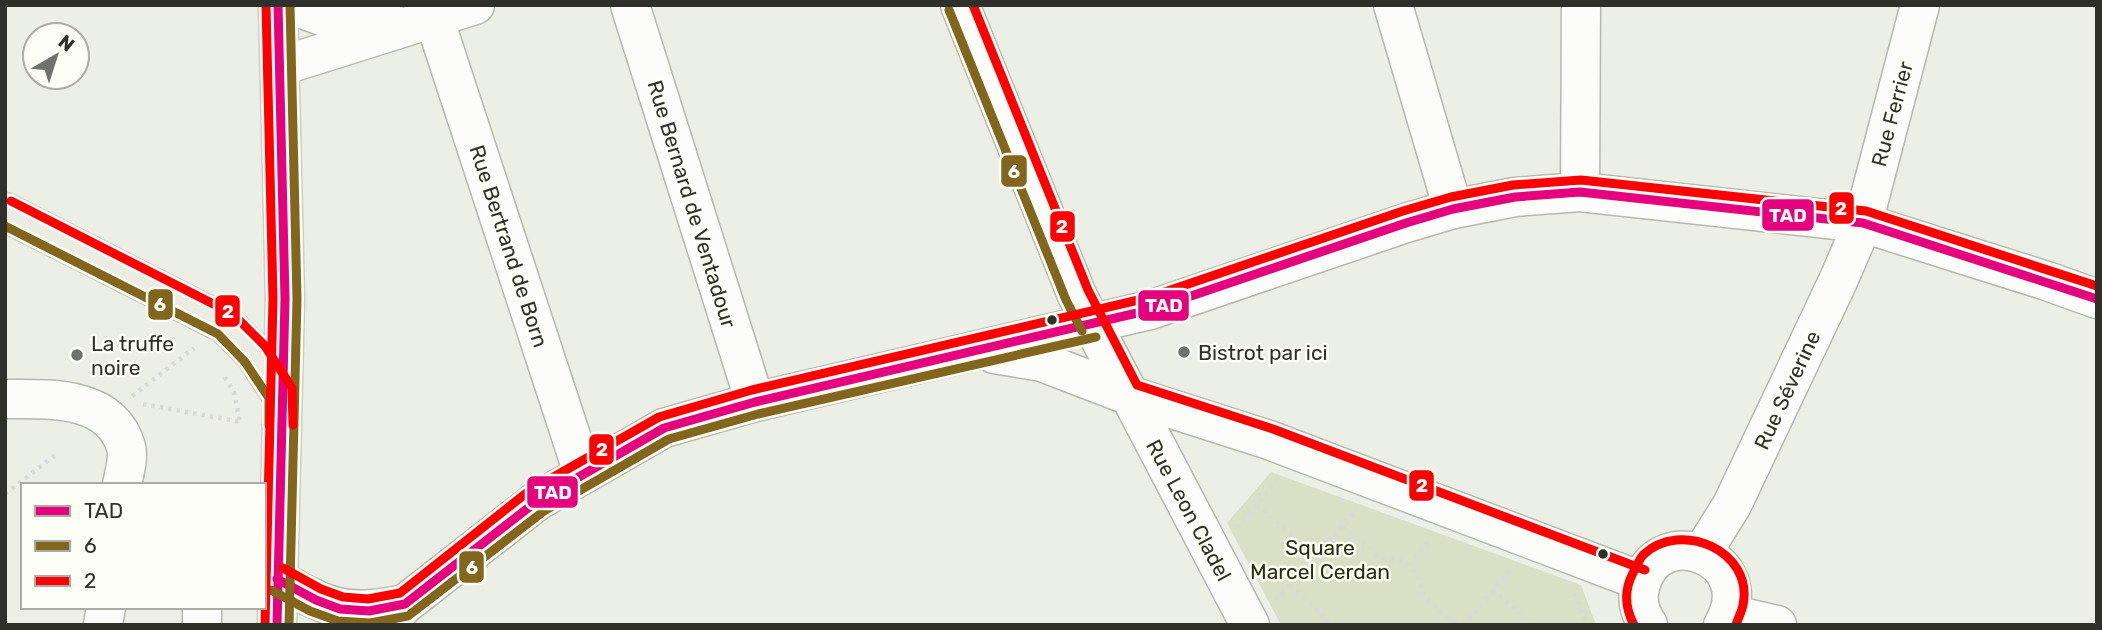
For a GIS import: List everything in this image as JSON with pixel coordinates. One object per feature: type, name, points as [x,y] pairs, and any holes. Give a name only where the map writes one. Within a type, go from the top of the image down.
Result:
[{"type":"main road","points":[[277,625],[277,579],[271,533],[285,299],[278,5]]},
{"type":"main road","points":[[5,212],[225,324],[255,354],[281,394]]},
{"type":"street","points":[[290,5],[338,22],[384,5]]},
{"type":"street","points":[[281,66],[475,5]]},
{"type":"street","name":"Rue Bernard de Ventadour","points":[[630,5],[755,402]]},
{"type":"street","name":"Rue Leon Cladel","points":[[960,5],[1077,295],[1250,625]]},
{"type":"street","points":[[1393,5],[1454,209]]},
{"type":"street","points":[[1580,192],[1581,5]]},
{"type":"street","name":"Rue Ferrier","points":[[1863,223],[1920,5]]},
{"type":"street","name":"Rue Bertrand de Born","points":[[434,18],[583,473]]},
{"type":"street","points":[[277,579],[316,600],[340,609],[394,614],[537,501],[664,428],[755,402],[1150,310],[1406,223],[1454,209],[1515,197],[1580,192],[1863,223],[2097,299]]},
{"type":"street","name":"Rue Séverine","points":[[1702,553],[1732,505],[1863,223]]},
{"type":"street","points":[[975,351],[1042,362],[1128,395],[1269,440],[1641,580]]},
{"type":"street","points":[[5,399],[51,399],[91,407],[105,417],[117,426],[127,450],[122,483]]},
{"type":"street","points":[[1648,625],[1640,609],[1638,595],[1641,580],[1648,568],[1659,558],[1680,551],[1702,553],[1715,561],[1728,578],[1732,600],[1726,620],[1777,625]]},
{"type":"path","points":[[124,402],[225,324]]},
{"type":"path","points":[[133,395],[141,404],[248,423]]},
{"type":"path","points":[[5,494],[58,453]]},
{"type":"path","points":[[1235,529],[1278,480]]},
{"type":"path","points":[[1257,505],[1310,550]]},
{"type":"path","points":[[1267,590],[1274,603],[1308,565],[1305,558],[1310,550],[1327,543],[1357,509]]},
{"type":"path","points":[[1342,526],[1378,557],[1409,564],[1418,578],[1423,595],[1456,625]]},
{"type":"path","points":[[1409,564],[1433,537]]},
{"type":"path","points":[[1463,625],[1513,567]]},
{"type":"path","points":[[1290,586],[1326,617],[1328,625]]},
{"type":"path","points":[[1493,590],[1533,625]]},
{"type":"green space","name":"Square Marcel Cerdan","points":[[1271,472],[1581,585],[1596,625],[1281,625],[1227,523]]},
{"type":"transit line","name":"2","points":[[266,5],[273,299],[266,584]]},
{"type":"transit line","name":"TAD","points":[[277,625],[285,299],[278,5]]},
{"type":"transit line","name":"6","points":[[289,625],[297,299],[290,5]]},
{"type":"transit line","name":"2","points":[[973,5],[1088,290],[1137,385],[1273,429],[1645,570]]},
{"type":"transit line","name":"6","points":[[949,10],[1066,300],[1082,331]]},
{"type":"transit line","name":"2","points":[[283,568],[321,589],[343,597],[368,599],[400,593],[529,491],[659,417],[752,390],[1147,298],[1403,211],[1451,197],[1513,185],[1581,180],[1866,211],[2097,286]]},
{"type":"transit line","name":"TAD","points":[[277,579],[316,600],[340,609],[369,611],[405,604],[537,501],[664,428],[755,402],[1150,310],[1406,223],[1453,209],[1515,197],[1580,192],[1863,223],[2097,299]]},
{"type":"transit line","name":"2","points":[[11,201],[233,314],[265,346],[292,388],[293,425]]},
{"type":"transit line","name":"6","points":[[5,226],[218,334],[245,362],[269,398],[269,425]]},
{"type":"transit line","name":"6","points":[[271,590],[310,611],[338,621],[370,623],[408,616],[544,511],[669,439],[758,414],[1096,337]]},
{"type":"transit line","name":"2","points":[[1634,625],[1627,606],[1627,592],[1636,566],[1643,555],[1659,545],[1676,540],[1711,546],[1726,556],[1737,569],[1743,586],[1743,605],[1736,625]]},
{"type":"transit line","name":"2","points":[[265,609],[265,625]]},
{"type":"place","name":"Bistrot par ici","points":[[1184,352]]},
{"type":"place","name":"La truffe noire","points":[[77,355]]}]
